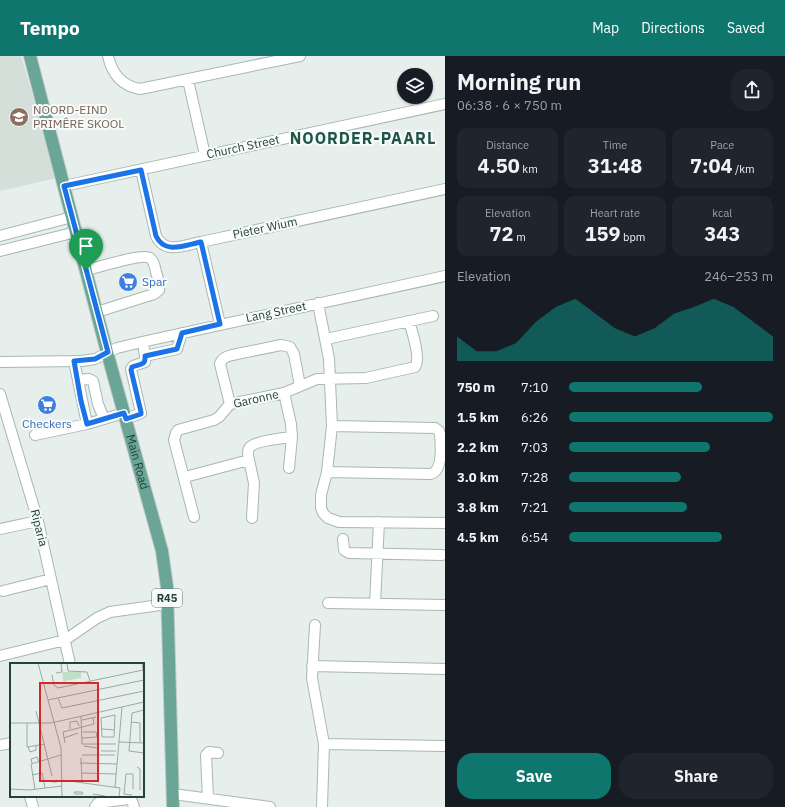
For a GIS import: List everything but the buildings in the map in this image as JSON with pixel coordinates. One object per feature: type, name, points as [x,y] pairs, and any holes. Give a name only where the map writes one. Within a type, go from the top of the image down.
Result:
[{"type":"main road","name":"Main Road","points":[[30,56],[97,312],[162,551],[167,587],[173,807]]},
{"type":"street","points":[[108,56],[113,71],[118,79],[132,88],[140,89],[151,88],[300,56]]},
{"type":"street","points":[[188,80],[205,155]]},
{"type":"street","name":"Church Street","points":[[64,186],[445,104]]},
{"type":"street","name":"Pieter Wium","points":[[141,170],[156,236],[162,246],[169,247],[201,242],[445,189]]},
{"type":"street","points":[[0,236],[72,216]]},
{"type":"street","points":[[0,251],[76,232]]},
{"type":"street","points":[[201,242],[220,324]]},
{"type":"street","points":[[86,270],[133,258],[147,257],[151,258],[159,280],[159,290],[154,294],[97,312]]},
{"type":"street","name":"Lang Street","points":[[0,362],[74,361],[95,359],[117,348],[142,342],[445,276]]},
{"type":"street","points":[[318,303],[329,359],[332,426],[327,472],[321,503],[321,508],[325,516],[333,521],[339,522],[445,523]]},
{"type":"street","points":[[326,339],[433,316]]},
{"type":"street","name":"Garonne","points":[[194,517],[185,477],[174,440],[176,433],[181,429],[214,420],[219,417],[230,404],[284,393],[317,379],[366,378],[415,367],[417,364],[417,356],[409,321]]},
{"type":"street","points":[[145,356],[177,349],[182,333]]},
{"type":"street","points":[[35,435],[104,419],[141,413],[131,369],[132,366],[144,363],[146,360],[142,342]]},
{"type":"street","points":[[230,404],[220,364],[225,357],[232,355],[280,345],[290,347],[294,354],[300,386]]},
{"type":"street","points":[[74,361],[87,424]]},
{"type":"street","points":[[78,380],[89,379],[93,381],[98,404],[104,419]]},
{"type":"street","points":[[284,393],[290,419],[292,437],[289,468]]},
{"type":"street","name":"Riparia","points":[[0,394],[38,521],[70,663]]},
{"type":"street","points":[[327,472],[434,474],[437,471],[439,464],[440,434],[435,428],[332,426]]},
{"type":"street","points":[[252,518],[254,484],[248,451],[251,446],[258,443],[292,437]]},
{"type":"street","points":[[185,477],[249,460]]},
{"type":"street","points":[[0,529],[38,521]]},
{"type":"street","points":[[375,604],[378,522]]},
{"type":"street","points":[[343,539],[344,550],[346,553],[442,555]]},
{"type":"street","points":[[3,591],[51,579]]},
{"type":"street","points":[[328,603],[445,605]]},
{"type":"street","points":[[0,656],[65,640],[110,612],[167,604]]},
{"type":"street","points":[[315,625],[312,666],[313,688],[324,744],[322,807]]},
{"type":"street","points":[[312,666],[445,669]]},
{"type":"street","points":[[0,745],[10,743]]},
{"type":"street","points":[[324,744],[445,746]]},
{"type":"street","points":[[208,798],[206,755],[209,752],[218,753]]},
{"type":"street","points":[[173,794],[270,807]]},
{"type":"street","points":[[30,797],[33,807]]},
{"type":"street","points":[[95,807],[98,803],[128,799],[132,801],[134,807]]},
{"type":"shaded area","name":"NOORD-EIND PRIMÊRE SKOOL","points":[[0,56],[21,56],[57,178],[0,191]]},
{"type":"place","name":"NOORD-EIND PRIMÊRE SKOOL","points":[[19,117]]},
{"type":"place","name":"Spar","points":[[128,282]]},
{"type":"place","name":"Checkers","points":[[47,405]]},
{"type":"district","name":"NOORDER-PAARL","points":[[363,138]]},
{"type":"route","points":[[141,170],[156,236],[162,246],[175,247],[201,242],[220,324],[182,333],[177,349],[145,356],[146,360],[144,363],[132,366],[131,370],[141,414],[126,419],[124,413],[87,424],[81,401],[74,361],[95,359],[108,352],[86,270],[64,186],[141,170]]}]
